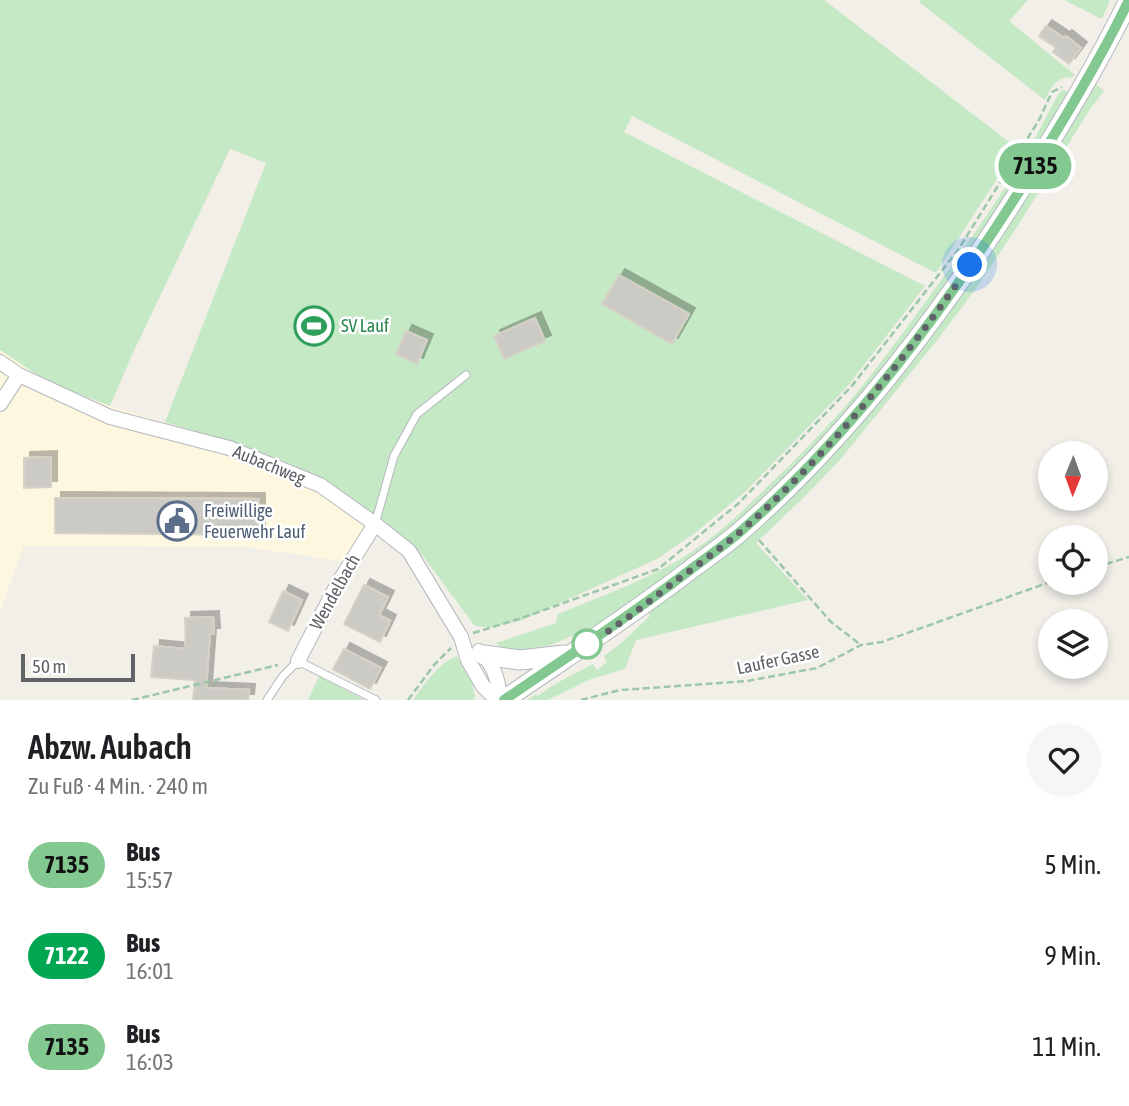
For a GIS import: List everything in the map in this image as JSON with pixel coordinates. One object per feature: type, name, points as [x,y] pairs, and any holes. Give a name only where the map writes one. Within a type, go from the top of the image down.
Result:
[{"type":"main road","points":[[500,700],[601,635],[740,532],[797,478],[846,425],[899,361],[1000,222],[1082,90],[1129,0]]},
{"type":"main road","points":[[484,655],[520,660],[572,654]]},
{"type":"street","name":"Aubachweg","points":[[0,362],[19,375],[110,417],[229,448],[320,485],[409,551],[461,637],[468,660],[483,686],[500,700]]},
{"type":"street","points":[[0,404],[19,375]]},
{"type":"street","name":"Wendelbach","points":[[298,661],[337,585],[375,524]]},
{"type":"street","name":"Aubachweg","points":[[461,637],[484,655],[497,676],[500,700]]},
{"type":"lane","points":[[375,524],[394,456],[416,414],[466,375]]},
{"type":"lane","points":[[267,700],[283,676],[298,661],[376,700]]},
{"type":"path","points":[[408,700],[434,665],[461,637],[658,569],[739,503],[852,387],[958,250],[1040,120],[1052,92],[1064,86],[1082,90]]},
{"type":"path","points":[[759,540],[831,622],[861,645]]},
{"type":"path","points":[[1108,563],[1129,557]]},
{"type":"path","name":"Laufer Gasse","points":[[581,700],[620,690],[747,681],[817,668],[861,645],[882,642],[1038,586]]},
{"type":"path","points":[[132,700],[298,661]]},
{"type":"shaded area","points":[[0,350],[48,382],[110,406],[237,444],[281,461],[327,483],[379,520],[346,562],[247,547],[24,546],[0,611]]},
{"type":"green space","points":[[0,0],[824,0],[1017,148],[936,273],[632,116],[624,132],[925,286],[847,387],[745,492],[695,533],[657,559],[522,620],[481,627],[474,625],[423,556],[327,483],[237,444],[165,422],[266,163],[230,149],[110,406],[48,382],[0,350]]},
{"type":"green space","points":[[1028,0],[1009,21],[1075,75],[1057,81],[1045,100],[919,2]]},
{"type":"green space","points":[[1064,0],[1110,0],[1102,19]]},
{"type":"green space","points":[[1095,83],[1104,91],[977,287],[839,461],[756,543],[808,600],[636,640],[625,669],[591,679],[548,700],[527,700],[593,664],[597,670],[607,662],[604,656],[650,616],[648,613],[731,551],[806,482]]},
{"type":"green space","points":[[1062,90],[1071,95],[951,282],[842,420],[784,483],[717,542],[612,618],[538,650],[523,652],[501,648],[496,643],[556,623],[558,614],[627,586],[677,561],[723,528],[788,467],[853,397],[939,283],[1010,180]]},
{"type":"green space","points":[[457,656],[473,685],[473,700],[413,700],[438,669]]},
{"type":"green space","points":[[319,676],[364,700],[308,700]]},
{"type":"building","points":[[1046,26],[1064,38],[1066,36],[1081,48],[1069,64],[1053,52],[1056,48],[1039,36]]},
{"type":"building","points":[[619,275],[689,314],[672,344],[602,304]]},
{"type":"building","points":[[535,318],[545,341],[504,359],[494,336]]},
{"type":"building","points":[[406,331],[427,340],[417,364],[396,354]]},
{"type":"building","points":[[51,457],[51,487],[24,488],[24,458]]},
{"type":"building","points":[[55,498],[259,499],[259,535],[55,533]]},
{"type":"building","points":[[364,585],[388,597],[379,615],[390,621],[380,642],[344,624]]},
{"type":"building","points":[[283,591],[302,600],[288,631],[269,622]]},
{"type":"building","points":[[213,617],[214,634],[210,634],[206,688],[249,690],[248,700],[193,700],[195,680],[151,677],[154,646],[186,649],[185,618]]},
{"type":"building","points":[[344,649],[381,668],[370,689],[333,669]]},
{"type":"bus line","name":"7135","points":[[504,700],[601,635],[740,532],[797,478],[846,425],[913,343],[1000,222],[1082,90],[1129,0]]},
{"type":"place","name":"SV Lauf","points":[[314,326]]},
{"type":"place","name":"Freiwillige Feuerwehr Lauf","points":[[177,521]]},
{"type":"route","points":[[587,644],[740,532],[797,478],[846,425],[899,361],[970,265]]}]
